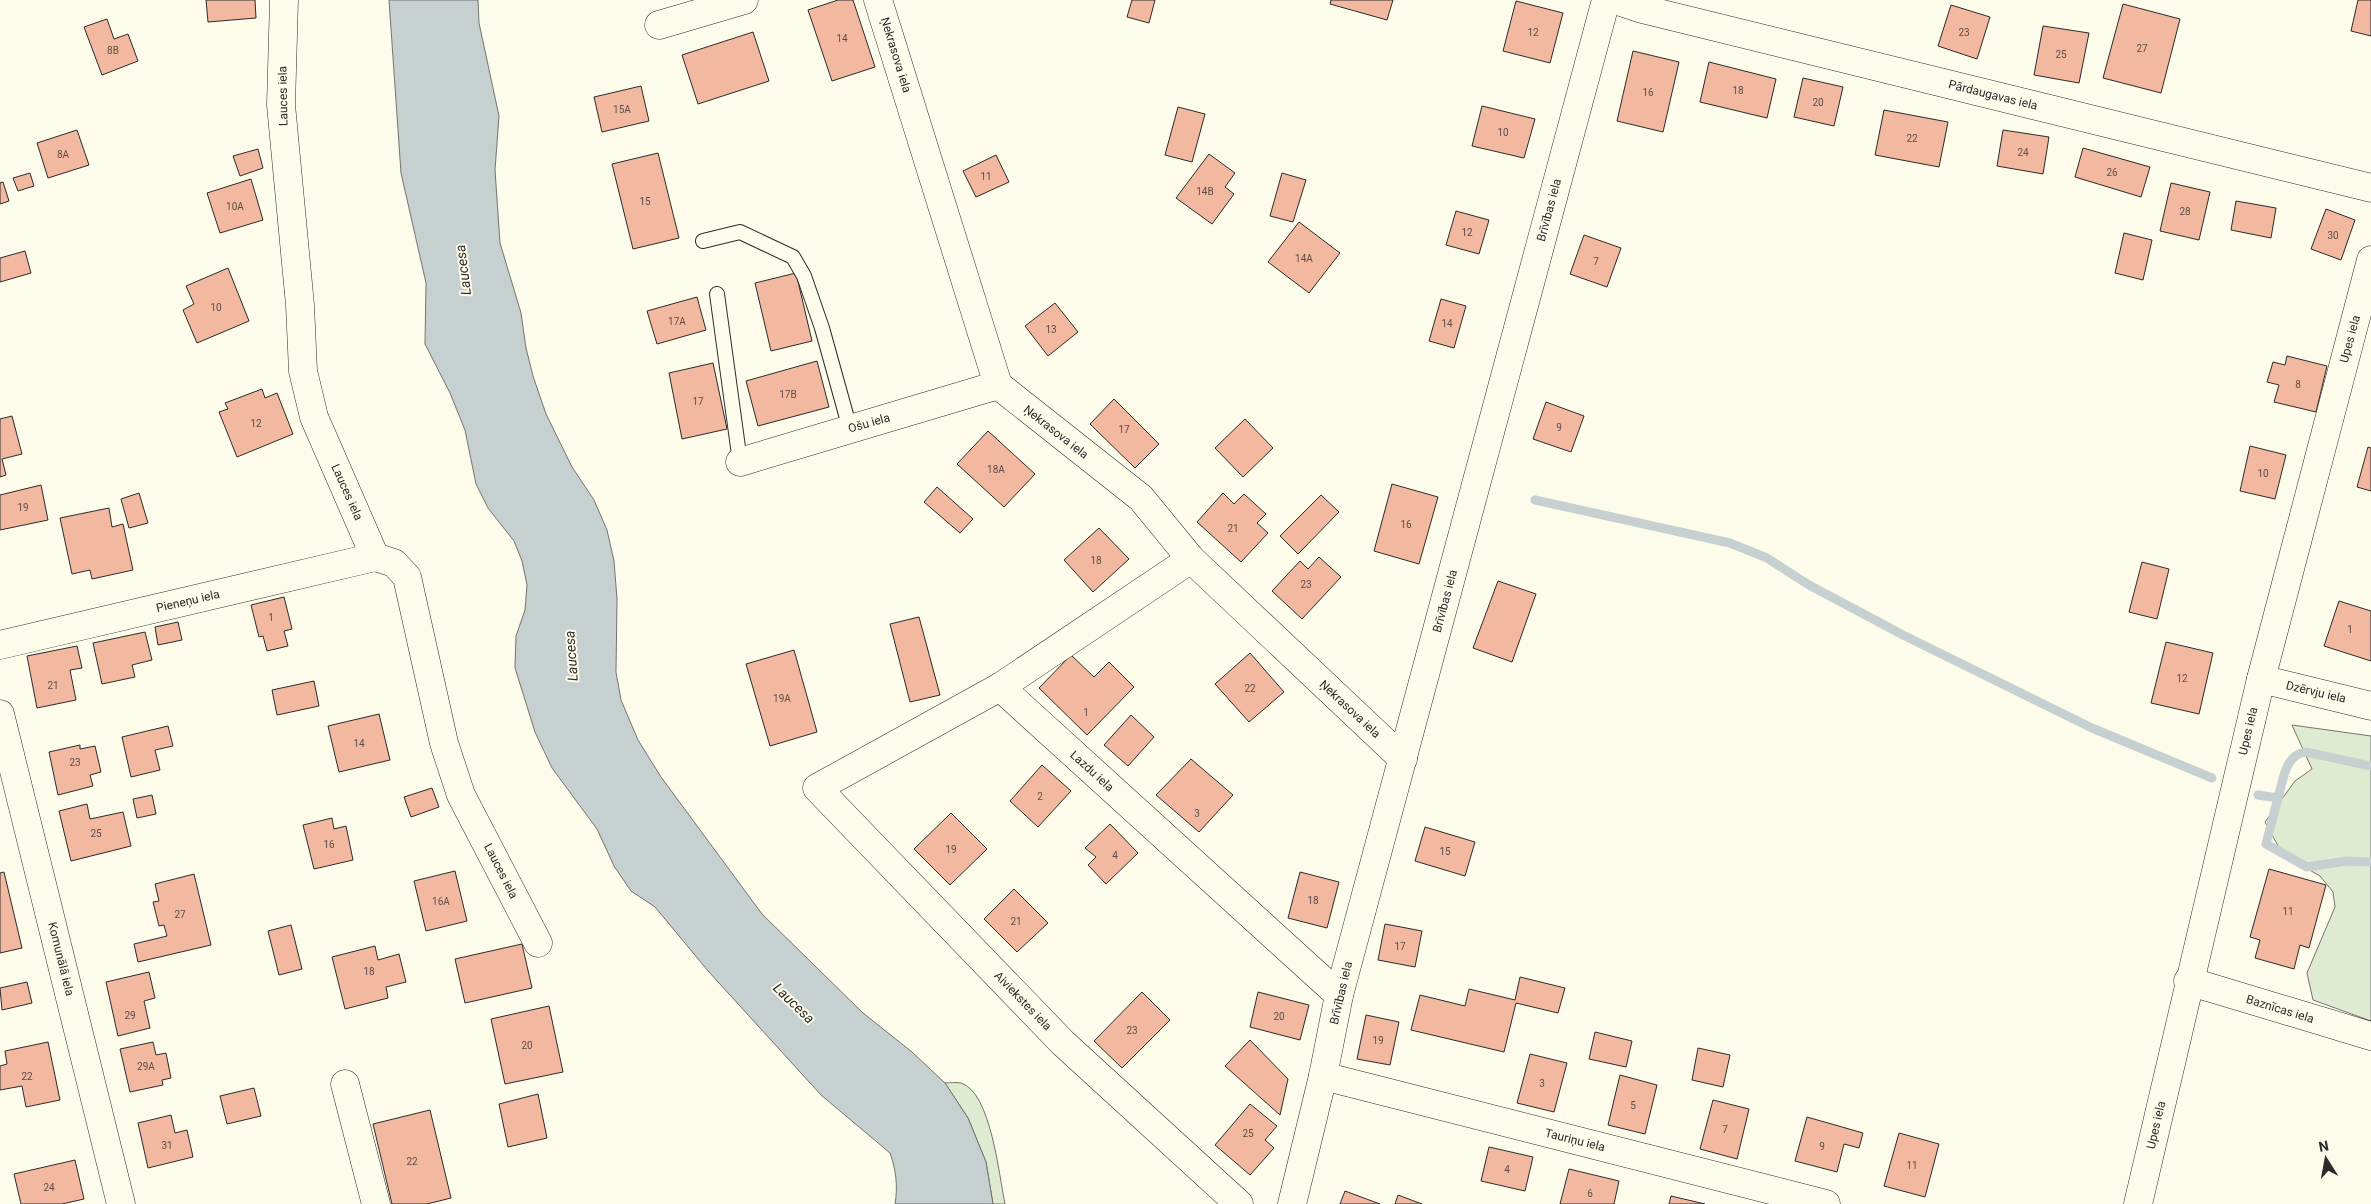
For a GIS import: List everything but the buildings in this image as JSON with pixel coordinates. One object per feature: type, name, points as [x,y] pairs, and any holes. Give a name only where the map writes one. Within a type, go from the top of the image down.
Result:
[{"type":"street","name":"Lauces iela","points":[[284,0],[281,105],[300,305],[303,371],[314,416],[376,557],[394,563],[407,577],[444,742],[462,795],[538,943]]},
{"type":"street","points":[[659,25],[744,0]]},
{"type":"street","name":"Ņekrasova iela","points":[[878,0],[998,386],[1141,498],[1191,559],[1403,759]]},
{"type":"street","name":"Brīvības iela","points":[[1292,1204],[1323,1076],[1339,995],[1606,0]]},
{"type":"street","name":"Pārdaugavas iela","points":[[1615,0],[1642,9],[2371,188]]},
{"type":"street","name":"Upes iela","points":[[2138,1204],[2188,981],[2261,679],[2371,260]]},
{"type":"street","name":"Ošu iela","points":[[740,462],[998,386]]},
{"type":"street","name":"Pieneņu iela","points":[[0,645],[376,557]]},
{"type":"street","points":[[1000,688],[1191,559]]},
{"type":"street","name":"Dzērvju iela","points":[[2261,679],[2371,706]]},
{"type":"street","name":"Aiviekstes iela","points":[[1000,688],[817,788],[1063,1043],[1240,1204]]},
{"type":"street","name":"Lazdu iela","points":[[1000,688],[1339,995]]},
{"type":"street","name":"Komunālā iela","points":[[0,714],[121,1204]]},
{"type":"street","name":"Baznīcas iela","points":[[2188,981],[2371,1036]]},
{"type":"street","name":"Tauriņu iela","points":[[1323,1076],[1826,1204]]},
{"type":"street","points":[[345,1084],[376,1204]]},
{"type":"lane","points":[[703,241],[740,232],[793,257],[804,276],[822,328],[850,429]]},
{"type":"lane","points":[[717,294],[740,462]]},
{"type":"green space","points":[[2292,725],[2371,736],[2371,1021],[2313,1000],[2307,973],[2335,907],[2333,892],[2320,876],[2283,855],[2265,822],[2295,781],[2312,769]]},
{"type":"green space","points":[[945,1083],[961,1083],[971,1090],[980,1102],[992,1136],[1005,1204],[993,1204],[986,1162],[968,1118]]},
{"type":"water","name":"Laucesa","points":[[389,0],[478,0],[479,23],[499,116],[495,170],[500,243],[521,313],[526,348],[533,376],[546,414],[572,467],[594,500],[607,530],[614,561],[617,599],[616,672],[621,700],[638,740],[661,777],[762,914],[863,1013],[912,1052],[945,1083],[968,1118],[986,1162],[993,1204],[895,1204],[896,1178],[890,1153],[821,1095],[709,972],[655,907],[631,891],[614,866],[597,829],[552,768],[535,732],[515,668],[516,636],[525,610],[527,585],[522,561],[514,541],[488,508],[476,484],[465,430],[450,393],[425,344],[426,283],[401,173]]},
{"type":"waterway","points":[[1535,500],[1730,543],[1767,558],[1809,585],[1903,635],[2092,728],[2212,778]]},
{"type":"waterway","points":[[2258,795],[2278,798],[2289,763],[2299,754],[2306,752],[2371,766]]},
{"type":"waterway","points":[[2278,798],[2266,844],[2307,867],[2346,861],[2371,862]]}]
